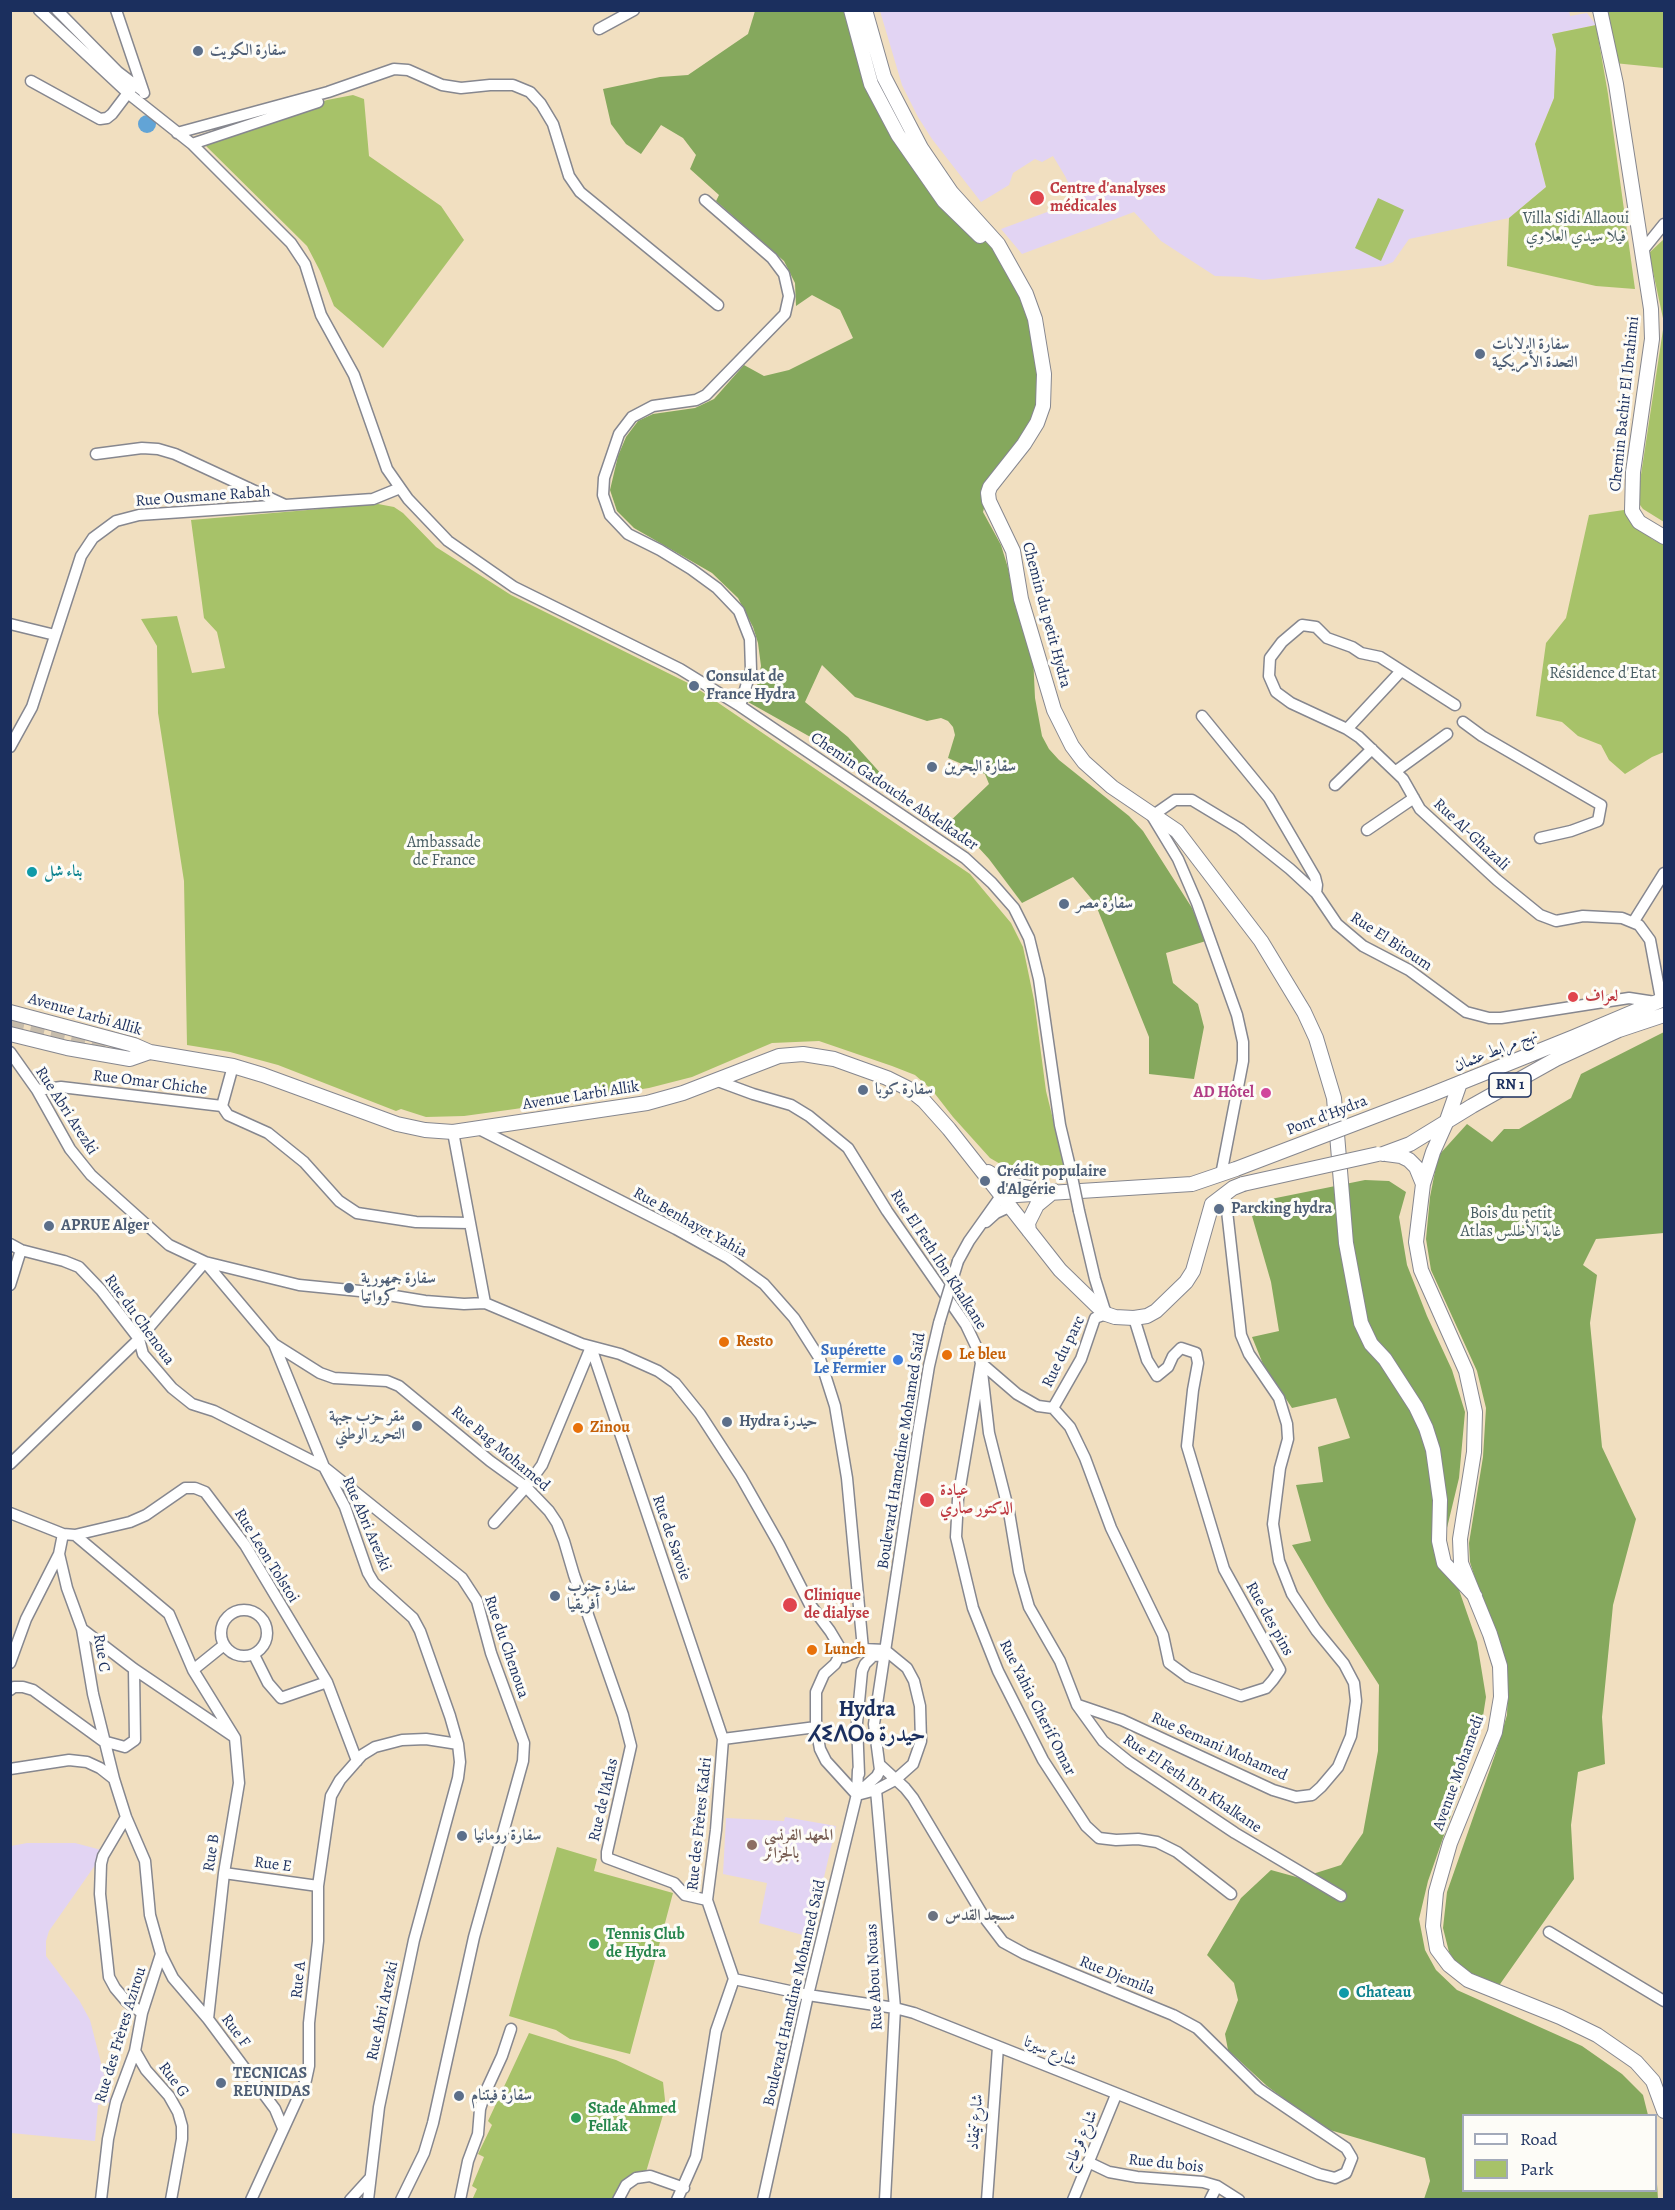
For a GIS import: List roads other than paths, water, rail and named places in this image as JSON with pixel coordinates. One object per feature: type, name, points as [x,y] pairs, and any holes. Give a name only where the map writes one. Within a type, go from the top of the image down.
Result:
[{"type":"main road","points":[[851,10],[871,84],[898,135],[944,201],[979,236],[998,244]]},
{"type":"main road","name":"Chemin du petit Hydra","points":[[865,10],[884,77],[921,148],[951,192],[998,244],[1026,294],[1039,336],[1044,374],[1042,406],[1036,423],[1024,444],[990,487],[988,493],[989,501],[1013,551],[1021,599],[1054,710],[1072,746],[1084,762],[1112,787],[1152,816]]},
{"type":"main road","name":"Chemin Bachir El Ibrahimi","points":[[1600,10],[1616,84],[1651,309],[1652,339],[1633,472],[1632,511],[1639,522],[1665,537]]},
{"type":"main road","points":[[1152,816],[1177,831],[1254,932],[1304,1012],[1316,1038],[1334,1098],[1346,1243],[1360,1323],[1371,1344],[1384,1359],[1416,1407],[1426,1428],[1433,1450],[1440,1500],[1439,1541],[1444,1563],[1476,1596]]},
{"type":"main road","name":"نهج مرابط عثمان","points":[[1430,1095],[1574,1038],[1660,1000]]},
{"type":"main road","name":"Avenue Larbi Allik","points":[[10,1012],[134,1045],[150,1052],[233,1066],[397,1124],[425,1130],[453,1132],[647,1103],[683,1093],[779,1056],[803,1054],[834,1059],[887,1078],[909,1089],[924,1101],[950,1129],[1011,1206]]},
{"type":"main road","name":"RN 1","points":[[1380,1154],[1410,1144],[1472,1106],[1565,1055],[1637,1023],[1665,1015]]},
{"type":"main road","name":"Avenue Larbi Allik","points":[[10,1034],[67,1048],[130,1059],[150,1052]]},
{"type":"main road","name":"Avenue Mohamedi","points":[[1460,1083],[1432,1152],[1423,1184],[1416,1242],[1421,1270],[1466,1371],[1475,1412],[1474,1452],[1460,1539],[1461,1563],[1476,1596],[1500,1666],[1501,1697],[1495,1732],[1450,1843],[1436,1892],[1433,1926],[1437,1949],[1449,1965],[1468,1980],[1560,2017],[1597,2035],[1636,2062],[1653,2081],[1665,2110]]},
{"type":"main road","points":[[1430,1095],[1443,1106],[1446,1122]]},
{"type":"main road","name":"Pont d'Hydra","points":[[1054,1191],[1192,1184],[1430,1095]]},
{"type":"main road","points":[[1011,1206],[1060,1270],[1106,1314],[1134,1318],[1147,1316],[1156,1311],[1186,1282],[1193,1271],[1212,1204],[1225,1193],[1243,1184],[1392,1153],[1409,1160],[1420,1175],[1423,1184]]},
{"type":"main road","points":[[980,1168],[1006,1183],[1054,1191]]},
{"type":"main road","points":[[1192,1184],[1206,1194],[1212,1204]]},
{"type":"main road","points":[[1001,1196],[1054,1191]]},
{"type":"main road","points":[[1029,1230],[1028,1223],[1037,1205],[1054,1191]]},
{"type":"street","points":[[39,10],[135,90]]},
{"type":"street","points":[[57,10],[135,90]]},
{"type":"street","points":[[116,10],[135,90]]},
{"type":"street","points":[[599,29],[634,10]]},
{"type":"street","points":[[192,144],[327,99],[356,84],[394,69],[408,70],[442,85],[461,88],[490,85],[513,86],[530,92],[542,104],[553,124],[569,176],[580,192],[718,305]]},
{"type":"street","points":[[31,81],[100,119],[112,114],[135,90]]},
{"type":"street","points":[[177,134],[356,84]]},
{"type":"street","name":"Chemin Gadouche Abdelkader","points":[[135,90],[150,110],[192,144],[291,243],[305,264],[321,315],[354,375],[387,469],[400,488],[448,541],[514,586],[680,669],[740,706],[965,858],[1014,908],[1029,938],[1039,979],[1057,1103],[1079,1211],[1106,1314]]},
{"type":"street","points":[[705,200],[772,258],[784,274],[789,296],[785,314],[706,395],[696,400],[653,406],[632,417],[619,434],[604,478],[603,495],[610,515],[628,534],[691,569],[717,588],[739,611],[750,639],[751,670],[740,706]]},
{"type":"street","points":[[1642,250],[1665,224]]},
{"type":"street","points":[[96,454],[142,448],[166,452],[287,505]]},
{"type":"street","name":"Rue Ousmane Rabah","points":[[10,747],[32,707],[81,556],[93,538],[117,521],[139,514],[373,499],[400,488]]},
{"type":"street","points":[[10,624],[55,635]]},
{"type":"street","name":"Rue Al-Ghazali","points":[[1455,705],[1380,657],[1361,653],[1352,647],[1327,638],[1316,627],[1302,625],[1282,642],[1270,658],[1269,676],[1276,692],[1291,703],[1347,729],[1372,749],[1404,779],[1420,809],[1497,880],[1545,918],[1556,921],[1582,916],[1622,918],[1634,921]]},
{"type":"street","points":[[1347,729],[1401,671]]},
{"type":"street","points":[[1202,716],[1269,798],[1315,877],[1316,893]]},
{"type":"street","points":[[1463,722],[1482,736],[1601,805],[1598,821],[1571,831],[1540,838]]},
{"type":"street","points":[[1396,771],[1447,734]]},
{"type":"street","points":[[1335,785],[1372,749]]},
{"type":"street","points":[[1367,830],[1414,798]]},
{"type":"street","name":"Rue El Bitoum","points":[[1152,816],[1175,800],[1192,800],[1240,829],[1316,893],[1337,924],[1363,946],[1409,970],[1455,1005],[1477,1016],[1501,1017],[1629,998],[1660,1000]]},
{"type":"street","name":"Chemin du petit Hydra","points":[[1152,816],[1178,859],[1197,903],[1237,1015],[1243,1042],[1243,1061],[1221,1175]]},
{"type":"street","points":[[1660,1000],[1650,940],[1644,929],[1634,921],[1665,873]]},
{"type":"street","name":"Rue Abri Arezki","points":[[10,1052],[37,1090],[70,1149],[91,1175],[169,1245],[205,1262],[274,1344],[324,1467],[345,1507],[368,1573],[374,1583],[413,1618],[420,1631],[450,1716],[458,1744],[460,1762],[458,1778],[414,1940],[379,2107],[368,2199]]},
{"type":"street","points":[[222,1106],[233,1066]]},
{"type":"street","name":"Rue El Feth Ibn Khalkane","points":[[715,1080],[791,1105],[809,1116],[848,1148],[887,1211],[960,1317],[976,1346],[981,1363],[989,1433],[1009,1512],[1019,1572],[1029,1607],[1060,1660],[1077,1705],[1103,1742],[1235,1833],[1341,1896]]},
{"type":"street","name":"Rue Omar Chiche","points":[[37,1090],[61,1087],[222,1106],[228,1115],[268,1133],[303,1162],[339,1201],[357,1213],[417,1222],[470,1223]]},
{"type":"street","name":"Rue Benhayet Yahia","points":[[479,1129],[676,1229],[728,1258],[764,1284],[794,1318],[820,1359],[835,1406],[847,1478],[863,1649]]},
{"type":"street","points":[[453,1132],[485,1303]]},
{"type":"street","points":[[1227,1144],[1236,1169]]},
{"type":"street","name":"Rue Semani Mohamed","points":[[1077,1705],[1122,1720],[1273,1790],[1296,1797],[1312,1795],[1321,1787],[1338,1767],[1351,1736],[1356,1701],[1354,1683],[1344,1664],[1316,1630],[1292,1594],[1279,1561],[1273,1524],[1280,1468],[1287,1439],[1287,1424],[1279,1398],[1249,1354],[1241,1335],[1225,1193]]},
{"type":"street","name":"Boulevard Hamedine Mohamed Saïd","points":[[878,1768],[873,1724],[883,1673],[929,1366],[939,1323],[958,1261],[1001,1196]]},
{"type":"street","points":[[977,1230],[996,1213],[1011,1206]]},
{"type":"street","name":"Rue du Chenoua","points":[[10,1244],[21,1250],[80,1267],[139,1339],[143,1354],[172,1388],[192,1404],[214,1411],[324,1467],[462,1578],[477,1601],[491,1653],[524,1743],[522,1768],[508,1809],[474,1937],[433,2123],[424,2153],[401,2199]]},
{"type":"street","points":[[10,1285],[21,1250]]},
{"type":"street","points":[[10,1464],[139,1339],[205,1262],[299,1285],[370,1292],[425,1301],[485,1303],[591,1347],[620,1354],[658,1371],[675,1383],[700,1414],[741,1477],[809,1603],[830,1631],[844,1657],[863,1649],[885,1653],[907,1668],[914,1681],[920,1706],[921,1741],[913,1764],[895,1780],[876,1790],[857,1794]]},
{"type":"street","name":"Rue du parc","points":[[1053,1408],[1081,1359],[1095,1318],[1106,1314]]},
{"type":"street","name":"Rue des pins","points":[[1053,1408],[1070,1427],[1085,1458],[1111,1528],[1163,1635],[1169,1663],[1188,1677],[1241,1696],[1266,1688],[1280,1670],[1224,1569],[1187,1446],[1198,1363],[1196,1353],[1181,1348],[1173,1356],[1168,1367],[1157,1376],[1148,1360],[1134,1318]]},
{"type":"street","name":"Rue Bag Mohamed","points":[[274,1344],[320,1373],[333,1378],[387,1381],[399,1386],[490,1461],[526,1487],[549,1511],[564,1541],[623,1715],[631,1746]]},
{"type":"street","points":[[494,1523],[542,1465],[591,1347]]},
{"type":"street","name":"Rue de Savoie","points":[[591,1347],[723,1739]]},
{"type":"street","points":[[981,1363],[1017,1394],[1038,1406],[1053,1408]]},
{"type":"street","name":"Rue Yahia Cherif Omar","points":[[981,1363],[958,1499],[956,1537],[973,1608],[998,1671],[1044,1760],[1086,1826],[1099,1838],[1157,1842],[1177,1852],[1232,1894]]},
{"type":"street","name":"Rue Leon Tolstoi","points":[[69,1534],[130,1522],[146,1515],[185,1488],[195,1488],[205,1492],[245,1545],[327,1682],[357,1761]]},
{"type":"street","points":[[10,1513],[69,1534]]},
{"type":"street","name":"Rue C","points":[[69,1534],[59,1554],[67,1588],[82,1629],[103,1741],[114,1779]]},
{"type":"street","name":"Rue B","points":[[69,1534],[169,1614],[193,1670],[235,1737],[239,1783],[224,1873],[208,2019]]},
{"type":"street","points":[[10,1663],[26,1619],[59,1554]]},
{"type":"street","points":[[262,1618],[279,1605]]},
{"type":"street","points":[[243,1610],[251,1611],[262,1618],[267,1628],[266,1643],[254,1654],[241,1657],[224,1645],[221,1630],[228,1616],[243,1610]]},
{"type":"street","points":[[82,1629],[193,1711],[235,1737]]},
{"type":"street","points":[[193,1670],[224,1645]]},
{"type":"street","points":[[842,1651],[835,1664],[824,1674],[816,1692],[816,1727],[820,1749],[826,1761],[857,1794]]},
{"type":"street","points":[[868,1662],[879,1663],[883,1673],[879,1680],[873,1682],[866,1680],[862,1674],[863,1667],[873,1656],[885,1653]]},
{"type":"street","points":[[254,1654],[268,1683],[281,1698],[327,1682]]},
{"type":"street","points":[[10,1690],[23,1687],[33,1690],[103,1741],[125,1747],[135,1740],[134,1669]]},
{"type":"street","name":"Boulevard Hamdine Mohamed Saïd","points":[[763,2199],[808,1995],[857,1794],[857,1722],[862,1674]]},
{"type":"street","points":[[193,1711],[203,1709],[212,1698]]},
{"type":"street","points":[[723,1739],[816,1727]]},
{"type":"street","name":"Rue A","points":[[251,2199],[306,2080],[309,2066],[309,2024],[318,1941],[318,1886],[331,1796],[340,1780],[362,1755],[375,1747],[402,1740],[426,1739],[458,1744]]},
{"type":"street","name":"Rue des Frères Kadri","points":[[723,1739],[716,1830],[707,1900],[734,1979]]},
{"type":"street","name":"Rue de l'Atlas","points":[[631,1746],[607,1858],[674,1884],[685,1895],[707,1900]]},
{"type":"street","points":[[878,1768],[866,1779],[858,1768],[865,1757],[873,1757],[878,1768],[895,1780]]},
{"type":"street","points":[[10,1769],[69,1760],[87,1762],[114,1779]]},
{"type":"street","points":[[857,1794],[878,1768]]},
{"type":"street","name":"Rue des Frères Azirou","points":[[101,2199],[111,2120],[135,2051],[141,2013],[161,1954],[150,1915],[145,1861],[126,1817],[114,1779]]},
{"type":"street","name":"Rue Djemila","points":[[895,1780],[912,1798],[984,1917],[1003,1942],[1024,1954],[1173,2015],[1197,2028],[1259,2089],[1346,2148],[1352,2158],[1346,2173]]},
{"type":"street","name":"Rue Abou Nouas","points":[[876,1790],[895,2008],[885,2199]]},
{"type":"street","points":[[126,1817],[103,1856],[100,1894],[109,1977],[126,2001],[141,2013]]},
{"type":"street","name":"Rue E","points":[[224,1873],[318,1886]]},
{"type":"street","points":[[1549,1932],[1665,2001]]},
{"type":"street","name":"Rue F","points":[[161,1954],[172,1978],[208,2019],[275,2109],[283,2128]]},
{"type":"street","points":[[677,2199],[684,2188],[696,2157],[716,2031],[734,1979]]},
{"type":"street","name":"شارع سيرتا","points":[[734,1979],[808,1995],[895,2008],[1319,2174],[1335,2178],[1346,2173]]},
{"type":"street","points":[[460,2199],[468,2161],[478,2134],[480,2109],[512,2029]]},
{"type":"street","name":"شارع تيمقاد","points":[[987,2199],[998,2047]]},
{"type":"street","name":"Rue G","points":[[135,2051],[146,2070],[169,2096],[178,2112],[182,2126],[182,2139],[171,2199]]},
{"type":"street","name":"شارع قرطاج","points":[[1073,2199],[1116,2095]]},
{"type":"street","name":"Rue du bois","points":[[1088,2162],[1109,2172],[1137,2177],[1203,2182],[1217,2186],[1239,2199]]},
{"type":"street","points":[[618,2199],[626,2185],[636,2178],[650,2176],[684,2188]]},
{"type":"street","points":[[350,2199],[370,2177]]},
{"type":"street","points":[[1210,2199],[1217,2186]]},
{"type":"water","points":[[147,115],[153,118],[156,124],[153,130],[147,133],[141,130],[138,124],[141,118]]},
{"type":"tunnel","points":[[10,1024],[115,1046]]},
{"type":"place","name":"سفارة الكويت","points":[[198,51]]},
{"type":"place","name":"Centre d'analyses médicales","points":[[1037,198]]},
{"type":"place","name":"سفارة الولايات التحدة الأمريكية","points":[[1480,354]]},
{"type":"place","name":"Consulat de France Hydra","points":[[694,686]]},
{"type":"place","name":"سفارة البحرين","points":[[932,767]]},
{"type":"place","name":"بناء شل","points":[[32,872]]},
{"type":"place","name":"سفارة مصر","points":[[1064,904]]},
{"type":"place","name":"لعراف","points":[[1573,997]]},
{"type":"place","name":"سفارة كوبا","points":[[863,1090]]},
{"type":"place","name":"AD Hôtel","points":[[1266,1093]]},
{"type":"place","name":"Crédit populaire d'Algérie","points":[[985,1181]]},
{"type":"place","name":"Parcking hydra","points":[[1219,1209]]},
{"type":"place","name":"APRUE Alger","points":[[49,1226]]},
{"type":"place","name":"سفارة جمهورية كرواتيا","points":[[349,1288]]},
{"type":"place","name":"Resto","points":[[724,1342]]},
{"type":"place","name":"Le bleu","points":[[947,1355]]},
{"type":"place","name":"Supérette Le Fermier","points":[[898,1360]]},
{"type":"place","name":"Hydra حيدرة","points":[[727,1422]]},
{"type":"place","name":"مقر حزب جبهة التحرير الوطني","points":[[417,1426]]},
{"type":"place","name":"Zinou","points":[[578,1428]]},
{"type":"place","name":"عيادة الدكتور صاري","points":[[927,1500]]},
{"type":"place","name":"سفارة جنوب أفريقيا","points":[[555,1596]]},
{"type":"place","name":"Clinique de dialyse","points":[[790,1605]]},
{"type":"place","name":"Lunch","points":[[812,1650]]},
{"type":"place","name":"سفارة رومانيا","points":[[462,1836]]},
{"type":"place","name":"المعهد الفرنسي بالجزائر","points":[[752,1845]]},
{"type":"place","name":"مسجد القدس","points":[[933,1916]]},
{"type":"place","name":"Tennis Club de Hydra","points":[[594,1944]]},
{"type":"place","name":"Chateau","points":[[1344,1993]]},
{"type":"place","name":"TECNICAS REUNIDAS","points":[[221,2083]]},
{"type":"place","name":"سفارة فيتنام","points":[[459,2096]]},
{"type":"place","name":"Stade Ahmed Fellak","points":[[576,2118]]},
{"type":"district","name":"Hydra ⵃⵉⴷⵔⴰ حيدرة","points":[[867,1724]]},
{"type":"park label","name":"Villa Sidi Allaoui فيلا سيدي العلاوي","points":[[1576,228]]},
{"type":"park label","name":"Résidence d'Etat","points":[[1603,674]]},
{"type":"park label","name":"Ambassade de France","points":[[444,852]]},
{"type":"park label","name":"Bois du petit Atlas غابة الأطلس","points":[[1511,1223]]}]
